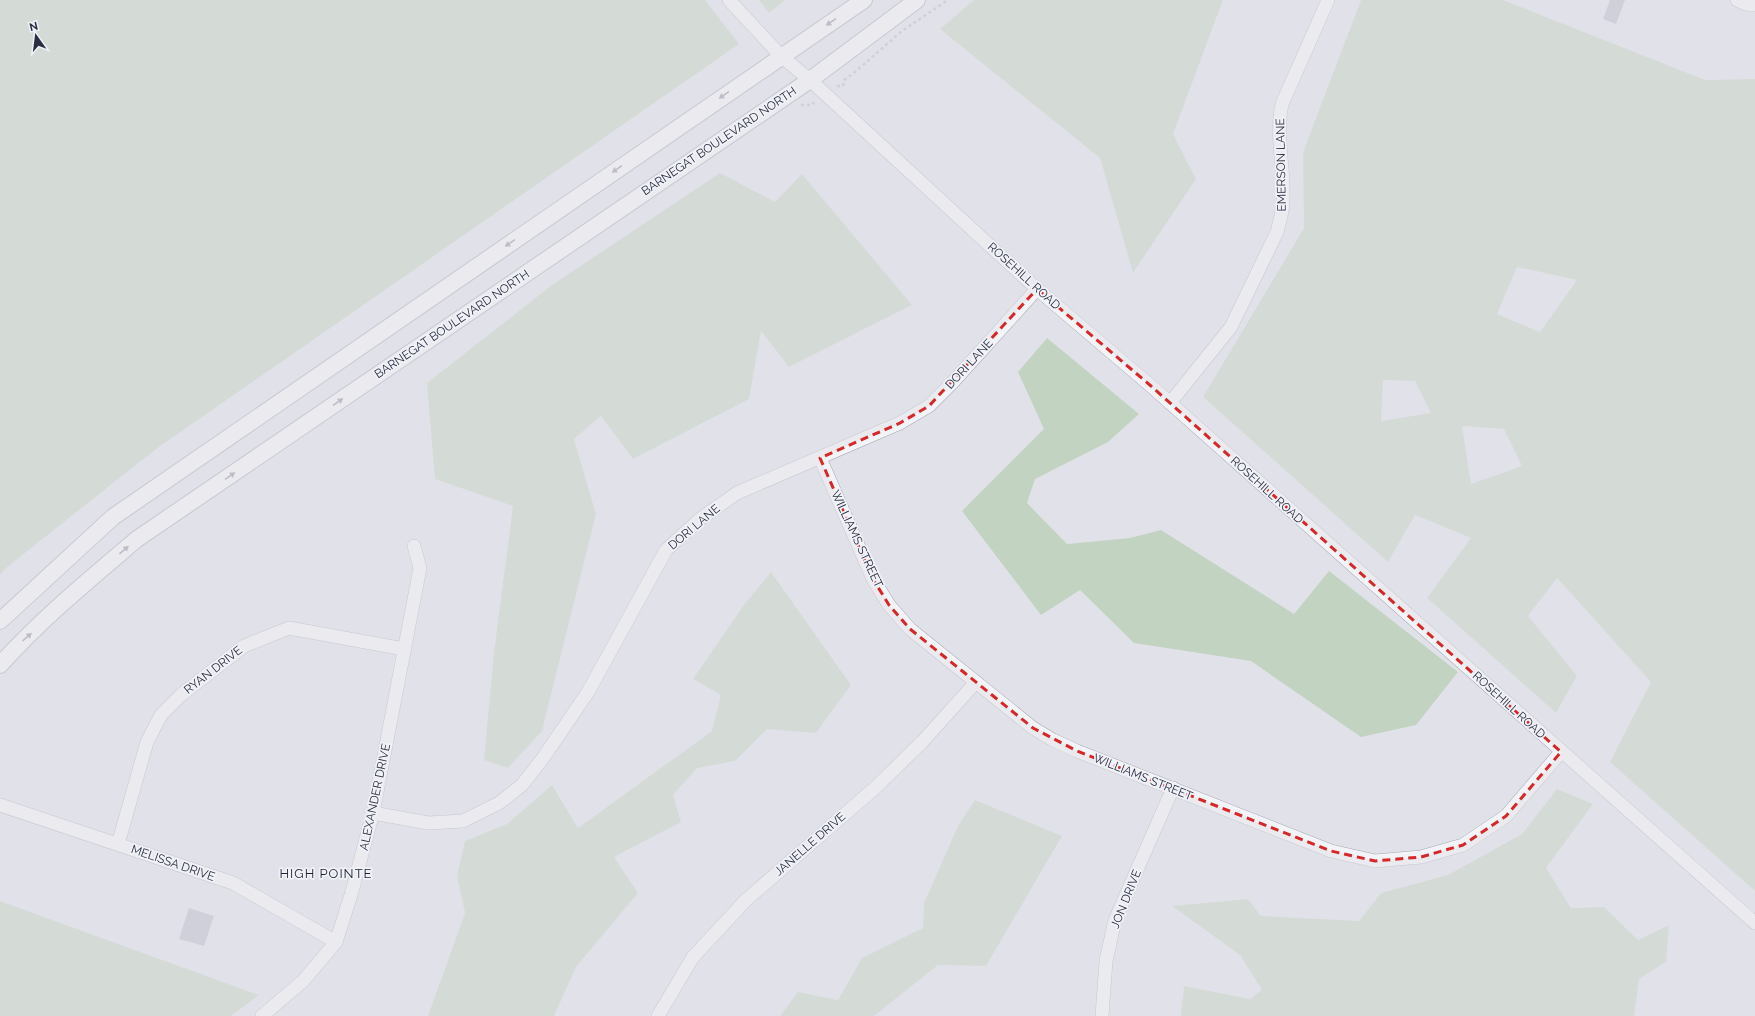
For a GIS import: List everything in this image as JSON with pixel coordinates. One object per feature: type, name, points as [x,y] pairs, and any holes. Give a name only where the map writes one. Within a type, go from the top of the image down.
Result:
[{"type":"street","name":"ROSEHILL ROAD","points":[[729,0],[781,56],[810,80],[1037,289],[1170,403],[1755,923]]},
{"type":"street","points":[[0,621],[113,517],[864,0]]},
{"type":"street","name":"BARNEGAT BOULEVARD NORTH","points":[[0,665],[19,644],[89,580],[137,540],[810,80],[917,0]]},
{"type":"street","name":"EMERSON LANE","points":[[1170,403],[1231,327],[1278,232],[1282,215],[1283,199],[1279,119],[1282,104],[1328,0]]},
{"type":"street","points":[[1737,0],[1746,4],[1755,5]]},
{"type":"street","name":"DORI LANE","points":[[373,814],[428,823],[463,821],[499,803],[522,785],[544,758],[588,692],[666,550],[700,519],[737,493],[900,423],[928,406],[954,382],[1037,289]]},
{"type":"street","name":"WILLIAMS STREET","points":[[820,458],[873,579],[889,605],[910,629],[1033,728],[1053,740],[1331,851],[1375,862],[1421,857],[1463,844],[1506,816],[1561,752]]},
{"type":"street","name":"ALEXANDER DRIVE","points":[[262,1016],[303,981],[336,942],[351,896],[373,814],[420,568],[414,546]]},
{"type":"street","name":"RYAN DRIVE","points":[[118,844],[147,742],[162,715],[181,695],[244,646],[289,628],[404,649]]},
{"type":"street","name":"JANELLE DRIVE","points":[[658,1016],[693,957],[746,900],[876,788],[923,740],[976,682]]},
{"type":"street","name":"JON DRIVE","points":[[1102,1016],[1106,961],[1115,920],[1173,788]]},
{"type":"street","name":"MELISSA DRIVE","points":[[0,805],[233,883],[336,942]]},
{"type":"path","points":[[837,86],[843,86],[846,78],[902,31],[948,0]]},
{"type":"path","points":[[839,75],[846,78]]},
{"type":"highlighted area","points":[[1037,289],[1151,386],[1561,752],[1506,816],[1463,845],[1421,857],[1375,861],[1331,851],[1077,751],[1033,728],[910,629],[889,605],[873,579],[820,458],[900,423],[929,406]]},
{"type":"green space","points":[[0,0],[705,0],[739,44],[156,449],[6,568],[0,575]]},
{"type":"green space","points":[[759,0],[785,0],[769,13]]},
{"type":"green space","points":[[974,0],[1223,0],[1173,134],[1196,179],[1133,273],[1100,158],[940,29]]},
{"type":"green space","points":[[1361,0],[1503,0],[1705,80],[1755,79],[1755,891],[1610,762],[1651,682],[1557,578],[1528,616],[1577,676],[1556,713],[1427,598],[1471,538],[1415,515],[1388,562],[1203,397],[1304,228],[1303,152]],"holes":[[[1517,267],[1577,280],[1540,332],[1497,314]],[[1383,380],[1415,381],[1431,413],[1381,421]],[[1462,426],[1504,429],[1522,466],[1471,484]]]},
{"type":"green space","points":[[720,173],[775,202],[802,174],[912,305],[789,367],[761,331],[749,399],[633,459],[601,416],[574,439],[596,514],[542,731],[508,768],[484,760],[494,652],[513,506],[435,479],[427,383],[552,285]]},
{"type":"green space","points":[[1047,338],[1139,414],[1108,442],[1035,479],[1027,503],[1067,544],[1130,538],[1161,530],[1294,614],[1329,571],[1458,672],[1416,725],[1361,737],[1251,661],[1134,643],[1080,590],[1041,615],[962,511],[1044,429],[1018,372]]},
{"type":"green space","points":[[771,572],[851,685],[816,733],[767,729],[735,761],[697,768],[673,795],[681,822],[614,857],[638,893],[576,967],[554,1016],[428,1016],[465,913],[457,876],[465,841],[507,824],[552,785],[578,828],[712,731],[721,695],[693,679],[744,605]]},
{"type":"green space","points":[[1557,789],[1593,804],[1546,868],[1571,908],[1604,907],[1638,940],[1669,925],[1666,962],[1639,979],[1634,1016],[1181,1016],[1184,986],[1250,999],[1262,990],[1240,955],[1172,906],[1248,899],[1261,916],[1359,921],[1381,893],[1448,875],[1522,834]]},
{"type":"green space","points":[[975,800],[1062,836],[986,966],[938,965],[874,1016],[780,1016],[798,992],[838,1000],[862,958],[923,928],[924,903],[958,826]]},
{"type":"green space","points":[[0,901],[259,995],[231,1016],[0,1016]]},
{"type":"building","points":[[1610,0],[1625,0],[1616,24],[1603,19]]},
{"type":"building","points":[[189,908],[214,916],[204,946],[179,939]]},
{"type":"district","name":"HIGH POINTE","points":[[326,873]]}]
